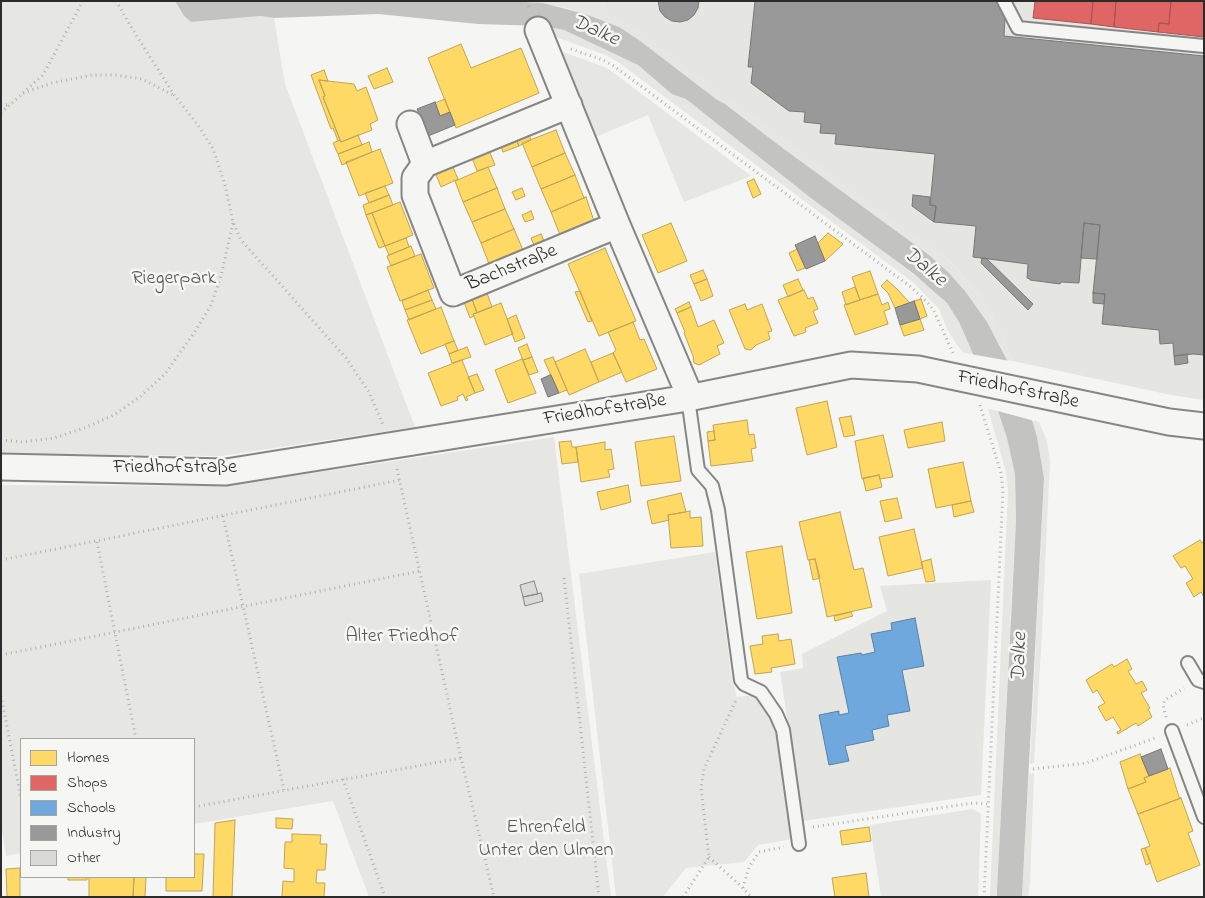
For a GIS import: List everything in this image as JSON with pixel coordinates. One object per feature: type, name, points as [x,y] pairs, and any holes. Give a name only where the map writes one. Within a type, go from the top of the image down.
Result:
[{"type":"street","points":[[541,38],[617,225],[686,387],[688,398]]},
{"type":"street","points":[[410,124],[426,164],[569,105]]},
{"type":"street","name":"Bachstraße","points":[[426,164],[415,178],[415,195],[453,293],[617,225]]},
{"type":"street","name":"Friedhofstraße","points":[[1,467],[226,472],[688,398],[850,365],[918,369],[1169,422],[1204,426]]},
{"type":"lane","points":[[1004,1],[1018,28],[1204,46]]},
{"type":"lane","points":[[688,398],[698,470],[712,486],[718,510],[741,680],[744,684],[761,692],[776,714],[782,730],[799,844]]},
{"type":"lane","points":[[1188,663],[1201,681]]},
{"type":"lane","points":[[1172,732],[1204,817]]},
{"type":"path","points":[[1,113],[43,75],[83,1]]},
{"type":"path","points":[[116,1],[175,96],[198,125],[213,149],[225,185],[233,222],[241,240],[346,358],[369,392],[392,446],[461,758],[494,897]]},
{"type":"path","points":[[541,38],[614,66],[911,287],[934,311],[954,357],[974,381],[1001,473],[1003,491],[984,897]]},
{"type":"path","points":[[23,93],[52,83],[92,74],[142,79],[175,96]]},
{"type":"path","points":[[1,106],[11,104]]},
{"type":"path","points":[[1,440],[22,442],[54,438],[84,428],[114,414],[141,396],[165,374],[196,330],[210,305],[221,276],[233,222]]},
{"type":"path","points":[[1,560],[400,480]]},
{"type":"path","points":[[223,516],[284,790]]},
{"type":"path","points":[[97,542],[136,738]]},
{"type":"path","points":[[1,655],[420,571]]},
{"type":"path","points":[[564,578],[600,897]]},
{"type":"path","points":[[1172,732],[1163,705],[1165,700],[1201,681]]},
{"type":"path","points":[[683,897],[709,857],[701,788],[704,769],[744,684]]},
{"type":"path","points":[[1,696],[20,793]]},
{"type":"path","points":[[1033,769],[1086,763],[1172,732],[1204,718]]},
{"type":"path","points":[[195,807],[461,758]]},
{"type":"path","points":[[343,780],[385,897]]},
{"type":"path","points":[[798,829],[973,803],[988,804]]},
{"type":"path","points":[[744,888],[749,867],[760,852],[799,844]]},
{"type":"path","points":[[709,857],[744,888],[751,897]]},
{"type":"shaded area","points":[[605,1],[1204,1],[1204,400],[1171,395],[1013,361],[983,300],[952,263],[604,10]]},
{"type":"shaded area","points":[[991,580],[981,795],[803,821],[780,672],[803,668],[802,654],[887,611],[880,586]]},
{"type":"green space","name":"Riegerpark","points":[[1,1],[175,1],[184,16],[191,22],[260,16],[274,18],[285,84],[415,427],[221,456],[1,454]]},
{"type":"green space","points":[[503,1],[605,1],[604,10],[638,29],[952,263],[983,300],[1013,361],[1007,360],[996,338],[965,291],[929,255],[716,99],[639,40],[618,27],[569,9],[543,3]]},
{"type":"green space","points":[[543,26],[564,30],[638,65],[672,93],[686,99],[931,288],[947,303],[959,322],[973,354],[964,353],[957,345],[947,329],[939,309],[914,283],[618,62],[605,55],[551,35]]},
{"type":"green space","points":[[552,48],[607,68],[751,176],[684,202],[648,115],[591,139]]},
{"type":"green space","points":[[988,409],[998,411],[1007,438],[1015,474],[1016,521],[997,897],[990,897],[990,895],[1008,490],[1006,472]]},
{"type":"green space","points":[[1032,420],[1039,422],[1047,441],[1050,461],[1034,763],[1030,764],[1044,478]]},
{"type":"green space","name":"Alter Friedhof","points":[[554,437],[611,897],[369,897],[333,801],[195,824],[195,738],[20,738],[20,853],[6,856],[1,822],[1,485],[227,486]]},
{"type":"green space","points":[[715,552],[732,680],[737,697],[754,695],[774,723],[779,737],[793,839],[758,845],[744,862],[686,868],[663,897],[616,897],[579,574]]},
{"type":"green space","points":[[1034,773],[1030,883],[1028,897],[1022,897],[1029,774]]},
{"type":"green space","points":[[973,809],[981,814],[978,897],[881,897],[870,825]]},
{"type":"water","name":"Dalke","points":[[175,1],[503,1],[543,3],[585,14],[619,27],[639,40],[716,99],[929,255],[949,273],[965,291],[987,322],[1007,360],[1032,420],[1044,478],[1022,897],[997,897],[1016,521],[1015,474],[1007,438],[998,411],[959,322],[947,303],[914,274],[811,198],[686,99],[672,94],[638,65],[564,30],[543,26],[478,24],[378,14],[274,18],[260,16],[191,22],[184,16]]},
{"type":"pier","points":[[970,354],[1010,361],[1035,421],[994,410]]},
{"type":"building: Homes","points":[[461,44],[471,68],[521,48],[539,93],[456,128],[428,58]]},
{"type":"building: Homes","points":[[387,68],[393,82],[374,89],[368,76]]},
{"type":"building: Homes","points":[[324,70],[328,81],[319,80],[325,96],[323,97],[340,140],[338,141],[333,128],[331,129],[311,75]]},
{"type":"building: Homes","points":[[319,80],[354,84],[357,91],[366,87],[378,120],[370,124],[372,130],[341,142],[323,97],[325,96]]},
{"type":"building: Homes","points":[[445,99],[450,112],[440,116],[435,103]]},
{"type":"building: Homes","points":[[556,130],[565,153],[532,167],[522,143]]},
{"type":"building: Homes","points":[[528,132],[531,140],[519,146],[515,137]]},
{"type":"building: Homes","points":[[358,135],[362,145],[338,154],[333,143]]},
{"type":"building: Homes","points":[[515,137],[519,146],[503,152],[500,143]]},
{"type":"building: Homes","points":[[369,142],[372,152],[342,165],[338,154]]},
{"type":"building: Homes","points":[[488,148],[495,165],[477,171],[471,155]]},
{"type":"building: Homes","points":[[380,149],[393,183],[359,196],[346,162]]},
{"type":"building: Homes","points":[[565,153],[575,175],[541,189],[532,167]]},
{"type":"building: Homes","points":[[451,163],[458,179],[441,187],[434,170]]},
{"type":"building: Homes","points":[[488,167],[497,188],[463,202],[455,181]]},
{"type":"building: Homes","points":[[575,175],[584,198],[551,212],[541,189]]},
{"type":"building: Homes","points":[[754,179],[761,194],[753,198],[747,182]]},
{"type":"building: Homes","points":[[385,186],[389,195],[369,203],[365,193]]},
{"type":"building: Homes","points":[[497,188],[505,209],[472,222],[463,202]]},
{"type":"building: Homes","points":[[522,188],[525,196],[516,200],[512,192]]},
{"type":"building: Homes","points":[[389,195],[393,205],[366,215],[363,205]]},
{"type":"building: Homes","points":[[586,197],[594,221],[560,235],[551,212]]},
{"type":"building: Homes","points":[[400,202],[413,235],[385,246],[372,213]]},
{"type":"building: Homes","points":[[505,209],[514,229],[481,243],[472,222]]},
{"type":"building: Homes","points":[[531,211],[534,219],[525,222],[522,215]]},
{"type":"building: Homes","points":[[372,213],[385,246],[379,248],[366,215]]},
{"type":"building: Homes","points":[[671,223],[687,261],[658,273],[642,235]]},
{"type":"building: Homes","points":[[514,229],[523,250],[489,264],[481,243]]},
{"type":"building: Homes","points":[[828,233],[843,244],[825,261],[818,243]]},
{"type":"building: Homes","points":[[541,234],[544,241],[534,245],[531,238]]},
{"type":"building: Homes","points":[[406,238],[409,247],[389,255],[385,246]]},
{"type":"building: Homes","points":[[411,246],[415,256],[391,266],[387,256]]},
{"type":"building: Homes","points":[[605,248],[636,321],[599,336],[568,264]]},
{"type":"building: Homes","points":[[797,249],[805,268],[797,271],[789,253]]},
{"type":"building: Homes","points":[[421,254],[434,288],[400,301],[387,267]]},
{"type":"building: Homes","points":[[703,270],[707,279],[694,284],[690,275]]},
{"type":"building: Homes","points":[[870,271],[878,294],[860,300],[852,277]]},
{"type":"building: Homes","points":[[707,279],[713,296],[701,301],[694,284]]},
{"type":"building: Homes","points":[[798,279],[803,290],[788,297],[783,285]]},
{"type":"building: Homes","points":[[887,280],[910,303],[895,308],[888,293],[881,286]]},
{"type":"building: Homes","points":[[855,287],[860,300],[846,305],[842,292]]},
{"type":"building: Homes","points":[[428,290],[432,300],[405,310],[402,301]]},
{"type":"building: Homes","points":[[804,290],[808,299],[813,297],[818,309],[813,311],[818,323],[805,328],[806,332],[794,336],[778,300]]},
{"type":"building: Homes","points":[[580,291],[592,321],[588,322],[575,292]]},
{"type":"building: Homes","points":[[487,293],[492,307],[477,313],[472,299]]},
{"type":"building: Homes","points":[[878,294],[882,305],[888,302],[890,309],[884,311],[888,324],[855,335],[844,305]]},
{"type":"building: Homes","points":[[472,299],[477,313],[473,314],[474,316],[470,318],[464,302]]},
{"type":"building: Homes","points":[[921,299],[927,316],[920,319],[914,301]]},
{"type":"building: Homes","points":[[432,300],[436,309],[409,320],[405,310]]},
{"type":"building: Homes","points":[[689,302],[691,307],[677,313],[675,309]]},
{"type":"building: Homes","points":[[501,303],[513,334],[485,345],[473,314]]},
{"type":"building: Homes","points":[[745,304],[747,310],[762,304],[772,331],[768,332],[770,339],[756,345],[751,350],[745,349],[729,310]]},
{"type":"building: Homes","points":[[441,307],[454,341],[421,354],[407,320]]},
{"type":"building: Homes","points":[[691,307],[698,327],[714,320],[724,343],[717,346],[720,354],[699,365],[694,363],[677,313]]},
{"type":"building: Homes","points":[[516,315],[525,338],[515,342],[507,319]]},
{"type":"building: Homes","points":[[920,319],[924,330],[904,336],[900,325]]},
{"type":"building: Homes","points":[[633,322],[640,340],[644,339],[657,369],[626,382],[613,353],[616,350],[608,332]]},
{"type":"building: Homes","points":[[454,341],[458,350],[449,354],[445,344]]},
{"type":"building: Homes","points":[[527,344],[532,357],[523,360],[518,348]]},
{"type":"building: Homes","points":[[467,347],[471,357],[452,363],[449,354]]},
{"type":"building: Homes","points":[[585,349],[599,382],[569,395],[555,362]]},
{"type":"building: Homes","points":[[613,353],[622,372],[599,382],[591,362]]},
{"type":"building: Homes","points":[[532,357],[538,372],[529,375],[523,360]]},
{"type":"building: Homes","points":[[553,357],[567,390],[559,393],[544,360]]},
{"type":"building: Homes","points":[[522,359],[536,393],[508,403],[495,370]]},
{"type":"building: Homes","points":[[462,360],[475,393],[466,397],[468,400],[466,401],[463,394],[457,397],[458,400],[441,406],[428,373]]},
{"type":"building: Homes","points":[[477,374],[484,390],[475,393],[468,377]]},
{"type":"building: Homes","points":[[827,401],[837,447],[807,455],[796,408]]},
{"type":"building: Homes","points":[[851,416],[855,435],[844,437],[839,418]]},
{"type":"building: Homes","points":[[747,420],[749,435],[754,434],[756,448],[751,449],[753,461],[711,466],[708,441],[715,440],[713,425]]},
{"type":"building: Homes","points":[[942,422],[945,441],[908,448],[904,430]]},
{"type":"building: Homes","points":[[714,431],[715,440],[708,441],[707,432]]},
{"type":"building: Homes","points":[[883,435],[893,477],[880,479],[879,475],[862,479],[855,441]]},
{"type":"building: Homes","points":[[674,436],[681,481],[641,486],[635,442]]},
{"type":"building: Homes","points":[[571,441],[572,447],[576,447],[578,462],[562,464],[559,442]]},
{"type":"building: Homes","points":[[605,442],[605,450],[611,449],[614,469],[608,470],[610,477],[581,482],[576,447]]},
{"type":"building: Homes","points":[[963,462],[971,501],[936,508],[928,469]]},
{"type":"building: Homes","points":[[879,475],[882,487],[866,491],[863,478]]},
{"type":"building: Homes","points":[[628,485],[631,502],[601,510],[597,492]]},
{"type":"building: Homes","points":[[681,493],[686,512],[668,515],[669,520],[652,524],[647,501]]},
{"type":"building: Homes","points":[[897,498],[902,518],[885,522],[880,501]]},
{"type":"building: Homes","points":[[971,501],[974,512],[954,517],[952,505]]},
{"type":"building: Homes","points":[[690,511],[690,518],[701,517],[703,546],[671,548],[668,515]]},
{"type":"building: Homes","points":[[840,512],[854,570],[863,568],[872,607],[827,617],[815,559],[808,560],[799,522]]},
{"type":"building: Homes","points":[[914,529],[923,568],[888,576],[879,537]]},
{"type":"building: Homes","points":[[1200,540],[1202,543],[1204,542],[1204,597],[1201,592],[1194,597],[1186,583],[1193,579],[1185,566],[1181,568],[1173,556]]},
{"type":"building: Homes","points":[[782,546],[792,613],[757,619],[746,552]]},
{"type":"building: Homes","points":[[815,559],[820,578],[813,580],[809,560]]},
{"type":"building: Homes","points":[[931,559],[935,581],[926,582],[921,562]]},
{"type":"building: Homes","points":[[851,612],[853,616],[835,621],[834,616]]},
{"type":"building: Homes","points":[[778,634],[779,641],[791,639],[795,664],[771,668],[772,672],[755,674],[750,646],[763,644],[762,636]]},
{"type":"building: Homes","points":[[1127,659],[1132,669],[1128,671],[1136,684],[1142,681],[1147,690],[1141,693],[1150,708],[1148,709],[1152,717],[1138,726],[1136,723],[1118,734],[1117,732],[1121,730],[1113,717],[1106,721],[1098,707],[1105,703],[1097,690],[1093,693],[1086,680],[1112,664],[1114,667]]},
{"type":"building: Homes","points":[[1140,754],[1149,776],[1144,778],[1146,782],[1128,789],[1120,762]]},
{"type":"building: Homes","points":[[1170,768],[1179,797],[1181,798],[1138,814],[1128,789],[1146,782],[1144,778]]},
{"type":"building: Homes","points":[[1181,798],[1193,831],[1188,833],[1200,865],[1157,882],[1145,848],[1150,846],[1138,814]]},
{"type":"building: Homes","points":[[276,818],[293,819],[292,829],[276,828]]},
{"type":"building: Homes","points":[[235,820],[232,897],[213,897],[215,823]]},
{"type":"building: Homes","points":[[869,827],[871,841],[842,845],[840,831]]},
{"type":"building: Homes","points":[[292,834],[321,835],[320,844],[327,844],[325,870],[317,870],[316,883],[325,883],[324,897],[282,897],[283,881],[294,882],[294,869],[284,868],[285,842],[292,842]]},
{"type":"building: Homes","points":[[1145,848],[1151,863],[1146,865],[1141,849]]},
{"type":"building: Homes","points":[[195,854],[204,854],[202,891],[166,891],[166,878],[195,878]]},
{"type":"building: Homes","points":[[20,868],[20,897],[7,897],[6,869]]},
{"type":"building: Homes","points":[[866,873],[869,897],[835,897],[832,878]]},
{"type":"building: Homes","points":[[68,878],[87,878],[87,880],[68,880]]},
{"type":"building: Homes","points":[[89,878],[134,878],[133,897],[89,897]]},
{"type":"building: Homes","points":[[134,878],[146,878],[145,897],[133,897]]},
{"type":"building: Shops","points":[[1035,1],[1093,1],[1091,24],[1033,18]]},
{"type":"building: Shops","points":[[1093,1],[1116,1],[1114,27],[1091,24]]},
{"type":"building: Shops","points":[[1116,1],[1171,1],[1169,24],[1159,23],[1158,32],[1114,27]]},
{"type":"building: Shops","points":[[1171,1],[1204,1],[1204,37],[1158,32],[1159,23],[1169,24]]},
{"type":"building: Schools","points":[[915,618],[924,666],[902,670],[910,711],[887,715],[889,726],[872,730],[874,740],[845,746],[849,761],[829,765],[819,715],[839,711],[839,715],[849,713],[837,657],[875,652],[871,634],[892,630],[891,623]]},
{"type":"building: Industry","points":[[658,1],[699,1],[694,15],[688,20],[680,22],[672,21],[665,17],[660,11]]},
{"type":"building: Industry","points":[[755,1],[996,1],[1005,18],[1004,36],[1204,56],[1204,355],[1174,356],[1173,343],[1160,344],[1159,330],[1102,324],[1105,294],[1093,293],[1100,225],[1084,223],[1079,283],[1061,282],[1060,284],[1030,280],[1027,278],[1028,264],[973,257],[976,226],[934,222],[936,206],[930,205],[935,154],[835,144],[836,134],[820,133],[821,124],[804,122],[805,112],[789,111],[751,83],[753,67],[748,67]]},
{"type":"building: Industry","points":[[435,102],[440,116],[450,112],[455,125],[428,136],[417,109]]},
{"type":"building: Industry","points":[[913,195],[930,197],[930,205],[936,206],[934,222],[912,206]]},
{"type":"building: Industry","points":[[1084,223],[1100,225],[1097,259],[1081,258]]},
{"type":"building: Industry","points":[[815,236],[825,261],[806,269],[795,245]]},
{"type":"building: Industry","points":[[982,258],[986,258],[1033,304],[1028,310],[981,263]]},
{"type":"building: Industry","points":[[1093,293],[1105,294],[1104,304],[1093,303]]},
{"type":"building: Industry","points":[[914,301],[920,319],[900,325],[895,308]]},
{"type":"building: Industry","points":[[1187,354],[1188,363],[1175,365],[1174,356]]},
{"type":"building: Industry","points":[[551,375],[559,393],[548,397],[541,379]]},
{"type":"building: Industry","points":[[1161,749],[1168,769],[1149,776],[1141,757]]},
{"type":"building: Other","points":[[534,581],[538,594],[523,597],[520,585]]},
{"type":"building: Other","points":[[541,593],[543,601],[525,606],[523,597]]},
{"type":"park label","name":"Ehrenfeld Unter den Ulmen","points":[[546,840]]}]
